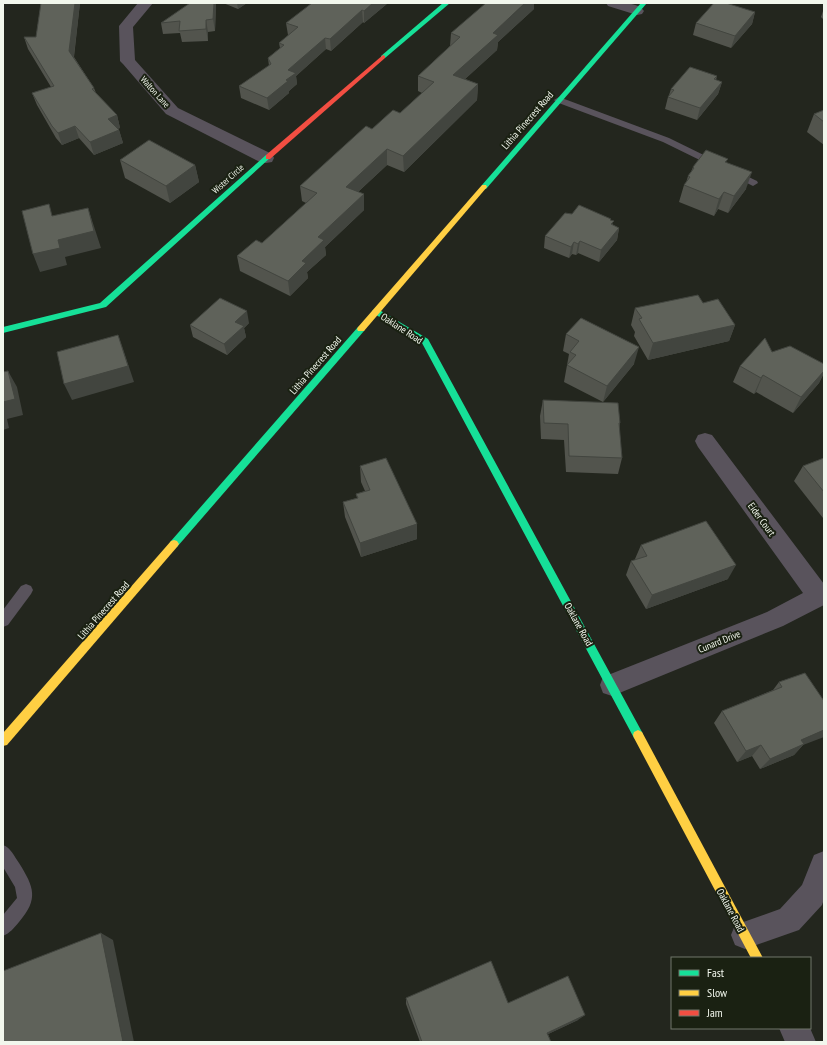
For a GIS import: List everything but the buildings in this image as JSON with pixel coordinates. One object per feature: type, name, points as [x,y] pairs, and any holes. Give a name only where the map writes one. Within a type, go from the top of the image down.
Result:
[{"type":"street","name":"Walton Lane","points":[[146,3],[126,26],[128,61],[172,111],[266,158]]},
{"type":"street","name":"Wister Circle","points":[[3,330],[103,305],[266,158],[447,3]]},
{"type":"street","points":[[613,3],[640,7]]},
{"type":"street","name":"Lithia Pinecrest Road","points":[[3,741],[640,7]]},
{"type":"street","name":"Oaklane Road","points":[[376,311],[425,341],[612,685],[751,947]]},
{"type":"street","name":"Eider Court","points":[[705,441],[822,595]]},
{"type":"street","name":"Cunard Drive","points":[[612,685],[774,619],[822,595]]},
{"type":"street","points":[[751,947],[789,920],[812,895],[824,865]]},
{"type":"street","points":[[794,1029],[801,1042]]},
{"type":"lane","points":[[559,100],[666,140],[753,183]]},
{"type":"lane","points":[[3,621],[26,590]]},
{"type":"lane","points":[[3,853],[25,889],[23,903],[3,928]]},
{"type":"traffic: fast","points":[[383,57],[447,3]]},
{"type":"traffic: fast","points":[[484,187],[644,3]]},
{"type":"traffic: fast","points":[[3,330],[103,305],[268,157]]},
{"type":"traffic: fast","points":[[376,311],[425,341],[638,735]]},
{"type":"traffic: fast","points":[[174,544],[361,329]]},
{"type":"traffic: slow","points":[[361,329],[484,187]]},
{"type":"traffic: slow","points":[[3,741],[174,544]]},
{"type":"traffic: slow","points":[[638,735],[756,957]]},
{"type":"traffic: jam","points":[[268,157],[383,57]]}]
